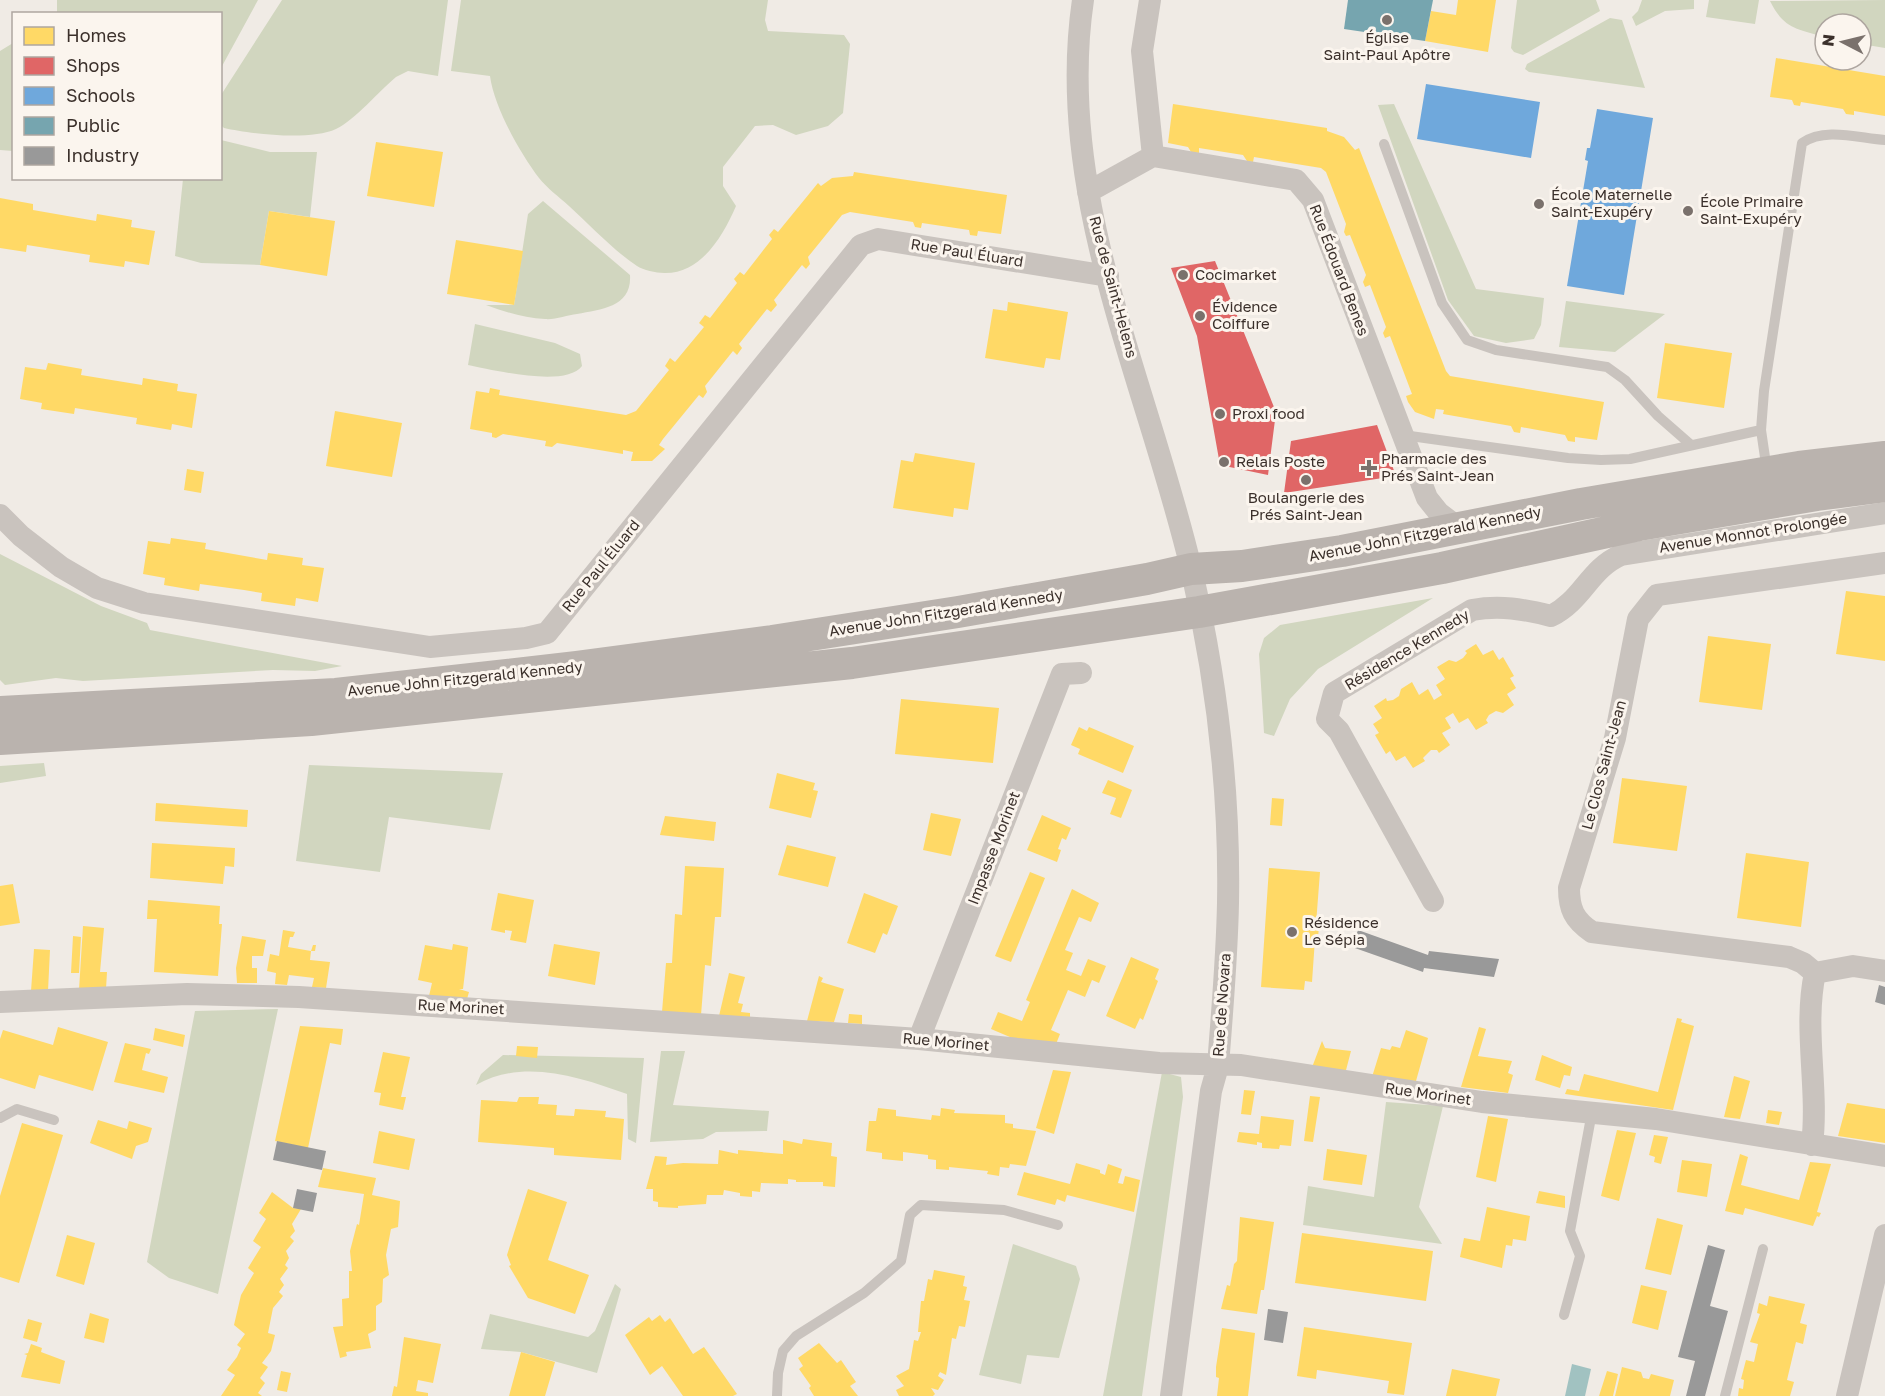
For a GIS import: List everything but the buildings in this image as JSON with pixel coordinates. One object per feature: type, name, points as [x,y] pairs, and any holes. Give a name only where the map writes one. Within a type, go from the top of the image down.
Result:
[{"type":"main road","name":"Avenue John Fitzgerald Kennedy","points":[[0,712],[336,694],[577,668],[958,612],[1147,579],[1191,569],[1242,566],[1460,529],[1581,504],[1767,473],[1885,458]]},
{"type":"main road","name":"Avenue John Fitzgerald Kennedy","points":[[0,739],[311,720],[852,663],[1199,612],[1442,568],[1639,525],[1885,486]]},
{"type":"street","name":"Rue de Saint-Helens","points":[[1083,0],[1076,62],[1076,101],[1088,192],[1108,276],[1191,569],[1199,612]]},
{"type":"street","points":[[1088,192],[1153,156],[1142,51],[1150,0]]},
{"type":"street","name":"Rue Édouard Benes","points":[[1153,156],[1296,180],[1313,200],[1426,498],[1460,529]]},
{"type":"street","name":"Rue Paul Éluard","points":[[0,515],[21,536],[61,567],[97,588],[144,603],[430,647],[526,638],[547,633],[861,244],[878,239],[1108,276]]},
{"type":"street","name":"Avenue Monnot Prolongée","points":[[1621,555],[1885,513]]},
{"type":"street","name":"Résidence Kennedy","points":[[1434,901],[1339,731],[1327,719],[1334,693],[1472,610],[1496,606],[1520,608],[1551,616],[1567,608],[1606,561],[1621,555]]},
{"type":"street","name":"Le Clos Saint-Jean","points":[[1815,973],[1803,963],[1789,957],[1592,932],[1577,922],[1569,904],[1569,888],[1615,738],[1638,619],[1646,606],[1657,596],[1885,563]]},
{"type":"street","name":"Rue de Novara","points":[[1171,1396],[1211,1091],[1218,1066],[1228,903],[1227,834],[1218,731],[1199,612]]},
{"type":"street","name":"Impasse Morinet","points":[[919,1040],[1062,674],[1081,673]]},
{"type":"street","points":[[1812,1145],[1815,1104],[1811,1000],[1815,973],[1853,966],[1885,971]]},
{"type":"street","name":"Rue Morinet","points":[[0,1002],[252,994],[919,1040],[1159,1063],[1241,1065],[1482,1102],[1699,1125],[1885,1156]]},
{"type":"street","points":[[1846,1396],[1885,1235]]},
{"type":"lane","points":[[1767,473],[1761,430],[1771,346],[1802,143],[1823,134],[1885,140]]},
{"type":"lane","points":[[1384,144],[1442,303],[1467,340],[1496,350],[1607,367],[1625,380],[1658,416],[1690,444]]},
{"type":"lane","points":[[1401,434],[1601,460],[1630,459],[1761,430]]},
{"type":"lane","points":[[0,1118],[17,1109],[54,1120]]},
{"type":"lane","points":[[1564,1315],[1580,1256],[1570,1231],[1592,1112]]},
{"type":"lane","points":[[777,1396],[778,1373],[783,1351],[796,1336],[864,1293],[901,1261],[910,1215],[921,1206],[1004,1210],[1058,1225]]},
{"type":"lane","points":[[1725,1396],[1763,1249]]},
{"type":"green space","points":[[57,0],[258,0],[222,66],[222,12],[57,12]]},
{"type":"green space","points":[[282,0],[448,0],[438,76],[408,71],[396,77],[351,119],[336,129],[325,133],[296,136],[224,128],[222,126],[222,93]]},
{"type":"green space","points":[[461,0],[768,0],[765,20],[768,31],[844,35],[850,44],[843,113],[828,126],[796,135],[773,125],[755,126],[723,167],[723,186],[736,206],[717,241],[700,260],[677,272],[664,273],[646,270],[619,253],[539,178],[509,129],[492,88],[490,76],[451,71]]},
{"type":"green space","points":[[1517,0],[1596,0],[1600,11],[1523,55],[1514,52],[1511,48]]},
{"type":"green space","points":[[1642,0],[1694,0],[1694,9],[1665,11],[1636,26],[1632,17],[1638,11]]},
{"type":"green space","points":[[1709,0],[1759,0],[1755,24],[1706,17]]},
{"type":"green space","points":[[1885,0],[1885,48],[1873,46],[1873,12],[1813,12],[1813,33],[1786,23],[1770,1]]},
{"type":"green space","points":[[1610,18],[1622,20],[1645,88],[1529,72],[1525,69],[1527,64]]},
{"type":"green space","points":[[12,44],[12,151],[0,150],[0,51]]},
{"type":"green space","points":[[1394,104],[1476,289],[1544,298],[1541,325],[1534,339],[1506,343],[1474,336],[1448,300],[1378,105]]},
{"type":"green space","points":[[222,140],[270,152],[317,152],[310,217],[269,211],[260,265],[201,263],[175,256],[183,180],[222,180]]},
{"type":"green space","points":[[543,201],[630,275],[629,286],[621,300],[605,308],[549,319],[523,316],[486,305],[514,305],[528,214]]},
{"type":"green space","points":[[1566,301],[1665,314],[1615,352],[1559,347]]},
{"type":"green space","points":[[475,324],[555,343],[580,354],[582,366],[574,372],[561,376],[545,377],[468,365]]},
{"type":"green space","points":[[0,554],[101,606],[147,623],[150,630],[342,666],[315,671],[273,670],[83,681],[56,678],[5,685],[0,680]]},
{"type":"green space","points":[[1433,598],[1318,669],[1290,699],[1274,736],[1264,733],[1259,654],[1264,638],[1280,625]]},
{"type":"green space","points":[[44,763],[46,776],[0,783],[0,766]]},
{"type":"green space","points":[[309,765],[503,773],[490,830],[389,817],[380,872],[296,861]]},
{"type":"green space","points":[[278,1009],[218,1294],[169,1278],[147,1262],[195,1011]]},
{"type":"green space","points":[[661,1051],[685,1051],[673,1105],[769,1111],[767,1131],[716,1132],[703,1139],[650,1142]]},
{"type":"green space","points":[[503,1055],[644,1058],[636,1143],[628,1139],[627,1094],[552,1073],[513,1073],[494,1077],[476,1085],[481,1074]]},
{"type":"green space","points":[[1162,1072],[1181,1077],[1183,1097],[1142,1396],[1103,1396]]},
{"type":"green space","points":[[1386,1102],[1443,1106],[1419,1207],[1442,1244],[1303,1225],[1308,1186],[1374,1197]]},
{"type":"green space","points":[[1013,1244],[1076,1266],[1080,1279],[1059,1358],[1027,1355],[1021,1384],[979,1375]]},
{"type":"green space","points":[[615,1284],[621,1289],[597,1373],[521,1352],[481,1349],[490,1314],[588,1337],[595,1331]]},
{"type":"water","points":[[1572,1364],[1591,1369],[1585,1396],[1565,1396]]},
{"type":"place","name":"Église Saint-Paul Apôtre","points":[[1387,20]]},
{"type":"place","name":"École Maternelle Saint-Exupéry","points":[[1539,204]]},
{"type":"place","name":"École Primaire Saint-Exupéry","points":[[1688,211]]},
{"type":"place","name":"Cocimarket","points":[[1183,275]]},
{"type":"place","name":"Évidence Coiffure","points":[[1200,316]]},
{"type":"place","name":"Proxi food","points":[[1220,414]]},
{"type":"place","name":"Relais Poste","points":[[1224,462]]},
{"type":"place","name":"Pharmacie des Prés Saint-Jean","points":[[1369,468]]},
{"type":"place","name":"Boulangerie des Prés Saint-Jean","points":[[1306,480]]},
{"type":"place","name":"Résidence Le Sépia","points":[[1292,932]]}]
